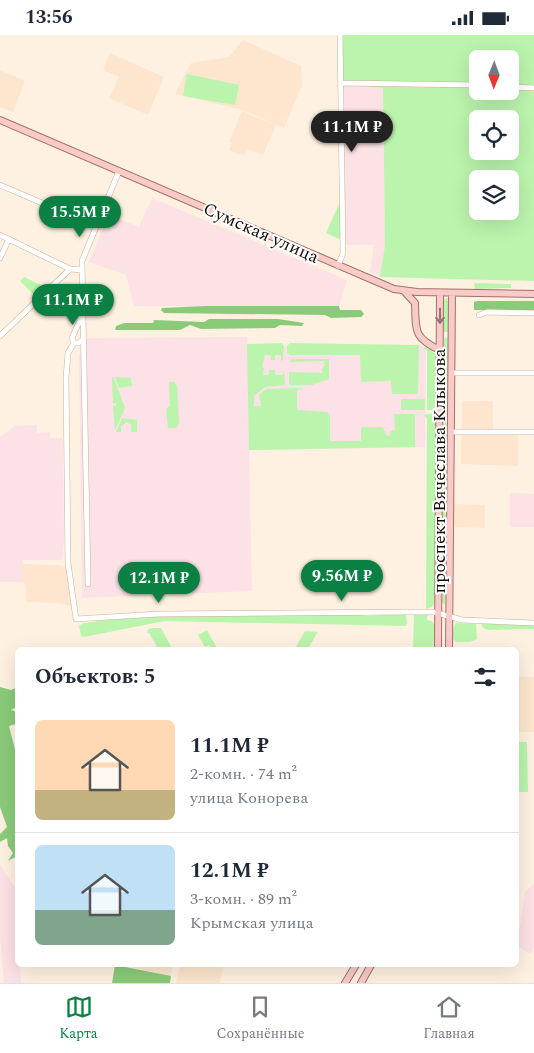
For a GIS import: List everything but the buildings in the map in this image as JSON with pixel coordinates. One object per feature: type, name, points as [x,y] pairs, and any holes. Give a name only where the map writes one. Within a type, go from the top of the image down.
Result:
[{"type":"main road","name":"Сумская улица","points":[[0,120],[338,266],[404,291],[534,294]]},
{"type":"main road","points":[[404,291],[414,303],[415,326],[418,336],[427,344],[440,350]]},
{"type":"main road","name":"проспект Вячеслава Клыкова","points":[[438,647],[440,293]]},
{"type":"main road","name":"проспект Вячеслава Клыкова","points":[[449,647],[452,293]]},
{"type":"main road","points":[[440,340],[443,335],[447,334],[452,339]]},
{"type":"main road","points":[[438,603],[444,609],[450,603]]},
{"type":"main road","points":[[438,624],[440,620],[445,619],[450,625]]},
{"type":"main road","points":[[345,983],[355,967]]},
{"type":"main road","points":[[360,983],[370,967]]},
{"type":"street","points":[[338,266],[343,253],[340,35]]},
{"type":"street","points":[[341,83],[469,85]]},
{"type":"street","points":[[519,87],[534,88]]},
{"type":"street","points":[[88,584],[82,270],[84,254],[119,171]]},
{"type":"street","points":[[0,185],[96,226]]},
{"type":"street","points":[[0,235],[70,269],[82,270]]},
{"type":"street","points":[[0,258],[9,239]]},
{"type":"street","points":[[0,336],[70,269]]},
{"type":"street","points":[[74,343],[72,337],[83,313]]},
{"type":"street","points":[[479,315],[487,313],[534,313]]},
{"type":"street","points":[[83,339],[78,343],[74,343],[68,353],[66,378],[68,563],[76,619],[184,613],[438,613],[462,620],[534,623]]},
{"type":"street","points":[[452,373],[534,373]]},
{"type":"street","points":[[451,432],[534,432]]},
{"type":"shaded area","points":[[243,40],[301,66],[302,85],[284,128],[243,110],[175,94],[191,63],[229,57]]},
{"type":"shaded area","points":[[110,53],[164,77],[148,115],[109,98],[119,77],[103,70]]},
{"type":"shaded area","points":[[0,70],[25,81],[13,112],[0,107]]},
{"type":"shaded area","points":[[343,84],[383,88],[385,245],[380,277],[370,272],[374,245],[347,245],[345,242]]},
{"type":"shaded area","points":[[242,111],[276,125],[263,155],[248,149],[244,156],[229,150],[232,143],[229,142]]},
{"type":"shaded area","points":[[152,198],[347,280],[339,306],[134,306],[126,275],[89,262],[109,215],[139,227]]},
{"type":"shaded area","points":[[247,337],[248,347],[426,346],[425,447],[249,450],[252,591],[82,598],[79,355],[88,338]]},
{"type":"shaded area","points":[[462,401],[493,401],[493,433],[518,434],[518,466],[461,464]]},
{"type":"shaded area","points":[[37,425],[37,433],[50,432],[50,438],[63,438],[64,541],[62,560],[23,560],[22,582],[0,582],[0,437],[15,426]]},
{"type":"shaded area","points":[[510,493],[534,494],[534,527],[510,527]]},
{"type":"shaded area","points":[[452,504],[485,505],[485,528],[452,527]]},
{"type":"shaded area","points":[[22,564],[59,565],[66,567],[71,606],[57,603],[27,602],[25,584],[22,582]]},
{"type":"shaded area","points":[[519,676],[534,677],[534,732],[519,732]]},
{"type":"shaded area","points":[[0,865],[15,888],[15,967],[20,967],[21,983],[4,983],[0,938]]},
{"type":"shaded area","points":[[534,884],[534,947],[530,954],[519,947],[519,928],[525,891]]},
{"type":"shaded area","points":[[130,967],[173,967],[171,976]]},
{"type":"shaded area","points":[[180,967],[223,967],[220,983],[176,983]]},
{"type":"green space","points":[[343,35],[534,35],[534,281],[380,277],[385,245],[383,88],[343,84]]},
{"type":"green space","points":[[187,74],[239,85],[235,105],[183,96]]},
{"type":"green space","points":[[341,199],[340,238],[339,239],[326,233]]},
{"type":"green space","points":[[24,277],[41,285],[33,294],[20,281]]},
{"type":"green space","points":[[474,283],[511,284],[511,288],[475,289]]},
{"type":"green space","points":[[446,298],[449,301],[449,332],[442,332],[443,301]]},
{"type":"green space","points":[[534,301],[534,310],[474,310],[474,302]]},
{"type":"green space","points":[[205,306],[339,306],[340,310],[361,310],[364,314],[361,317],[331,318],[325,315],[164,313],[161,310],[162,308]]},
{"type":"green space","points":[[209,319],[278,319],[304,323],[302,326],[280,325],[275,328],[201,329],[190,325],[180,330],[115,330],[116,326],[124,323],[153,323],[154,320],[204,322]]},
{"type":"green space","points":[[446,337],[449,339],[445,605],[442,602],[444,339]]},
{"type":"green space","points":[[282,343],[284,346],[283,360],[281,361],[281,355],[275,355],[275,360],[271,360],[271,355],[265,355],[262,367],[264,368],[263,375],[269,375],[269,370],[275,370],[275,375],[283,375],[284,370],[285,385],[265,387],[254,396],[254,406],[261,406],[259,395],[266,389],[302,388],[297,390],[297,410],[327,412],[330,416],[330,441],[361,441],[361,427],[383,427],[387,436],[390,436],[390,431],[395,430],[394,414],[419,414],[415,415],[415,447],[249,450],[247,344]]},
{"type":"green space","points":[[290,343],[419,345],[418,394],[392,394],[391,381],[361,382],[360,355],[290,355],[287,353],[287,346]]},
{"type":"green space","points":[[427,346],[436,355],[437,407],[434,410],[427,410],[427,350],[423,349]]},
{"type":"green space","points":[[292,359],[329,359],[329,379],[312,385],[289,385],[289,372],[322,373],[323,366],[325,366],[324,361],[290,362]]},
{"type":"green space","points":[[112,377],[125,408],[115,430],[113,406],[116,406],[116,403],[113,403]]},
{"type":"green space","points":[[115,377],[131,378],[132,386],[119,388]]},
{"type":"green space","points":[[169,382],[174,382],[177,386],[179,424],[176,428],[168,428],[166,409],[170,406]]},
{"type":"green space","points":[[401,399],[425,399],[425,410],[401,410]]},
{"type":"green space","points":[[434,413],[437,416],[435,601],[432,607],[426,609],[427,419],[424,415]]},
{"type":"green space","points":[[122,418],[137,420],[137,432],[131,432],[131,425],[127,422],[121,426],[121,432],[116,432]]},
{"type":"green space","points":[[348,614],[368,616],[406,614],[407,624],[405,626],[165,621],[84,637],[81,636],[79,626],[83,623],[144,616]]},
{"type":"green space","points":[[414,614],[432,614],[427,616],[427,620],[432,621],[435,626],[433,647],[413,647]]},
{"type":"green space","points":[[456,623],[476,624],[477,639],[470,642],[456,642],[453,639],[453,629]]},
{"type":"green space","points":[[481,623],[534,623],[534,629],[488,630],[483,628]]},
{"type":"green space","points":[[161,628],[171,647],[157,647],[149,633],[147,633],[148,629]]},
{"type":"green space","points":[[207,630],[216,647],[210,647],[209,645],[205,647],[198,635]]},
{"type":"green space","points":[[305,631],[318,632],[309,647],[296,647]]},
{"type":"green space","points":[[0,687],[11,690],[15,688],[15,708],[11,710],[15,711],[15,724],[9,726],[15,749],[15,857],[8,861],[13,853],[8,846],[7,838],[0,842],[0,834],[7,827],[0,807]]},
{"type":"green space","points":[[519,742],[527,742],[528,792],[519,792]]},
{"type":"green space","points":[[115,967],[125,967],[171,976],[170,983],[112,983]]}]
